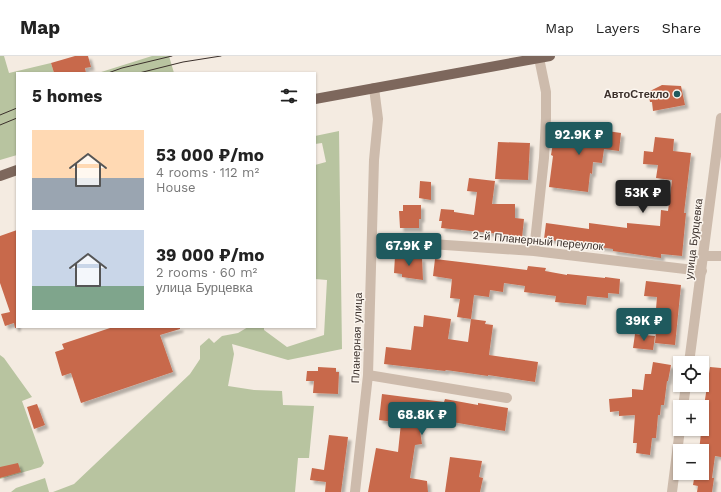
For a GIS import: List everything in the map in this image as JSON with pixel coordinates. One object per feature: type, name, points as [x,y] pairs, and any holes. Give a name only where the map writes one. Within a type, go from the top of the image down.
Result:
[{"type":"main road","points":[[316,99],[550,56]]},
{"type":"main road","points":[[0,176],[16,170]]},
{"type":"street","points":[[534,251],[544,158],[546,118],[546,92],[539,58]]},
{"type":"street","name":"Планерная улица","points":[[355,492],[368,375],[374,160],[378,119],[374,88]]},
{"type":"street","name":"улица Бурцевка","points":[[690,356],[721,118]]},
{"type":"street","name":"2-й Планерный переулок","points":[[372,240],[534,251],[702,271]]},
{"type":"street","points":[[704,256],[721,256]]},
{"type":"street","points":[[368,375],[507,398]]},
{"type":"street","points":[[672,492],[679,436]]},
{"type":"green space","points":[[0,56],[4,56],[9,73],[51,63],[54,72],[16,72],[16,155],[0,160]]},
{"type":"green space","points":[[152,56],[169,56],[174,72],[101,72]]},
{"type":"green space","points":[[339,131],[342,349],[288,360],[232,344],[234,354],[228,386],[254,390],[282,391],[283,405],[314,406],[309,458],[298,458],[295,492],[53,492],[74,484],[190,374],[200,359],[200,346],[209,338],[214,343],[222,336],[238,333],[246,328],[264,328],[264,330],[287,347],[324,335],[327,280],[316,279],[316,165],[326,162],[322,143],[316,144],[316,136]]},
{"type":"green space","points":[[0,355],[4,358],[32,397],[22,401],[44,463],[41,467],[0,479]]},
{"type":"green space","points":[[45,478],[49,492],[11,492],[16,488]]},
{"type":"building","points":[[75,56],[88,56],[91,67],[85,68],[86,72],[54,72],[51,63]]},
{"type":"building","points":[[662,85],[681,86],[685,105],[653,111],[652,102],[650,102],[648,92]]},
{"type":"building","points":[[566,125],[621,133],[619,151],[604,149],[602,163],[593,162],[588,192],[549,187],[554,137],[564,138]]},
{"type":"building","points":[[655,137],[674,139],[673,151],[691,153],[684,213],[686,213],[682,256],[661,254],[661,258],[544,239],[546,223],[589,229],[589,223],[627,228],[627,223],[660,226],[661,210],[668,211],[672,180],[656,178],[658,165],[643,164],[644,151],[653,152]]},
{"type":"building","points":[[498,142],[530,143],[528,180],[495,179]]},
{"type":"building","points":[[469,178],[495,181],[492,204],[515,204],[515,218],[524,219],[522,238],[501,234],[441,228],[442,221],[439,221],[441,209],[454,210],[454,212],[474,215],[477,192],[467,191]]},
{"type":"building","points":[[420,181],[431,182],[431,200],[419,198]]},
{"type":"building","points":[[403,205],[421,205],[421,219],[419,219],[419,228],[400,228],[399,211],[403,211]]},
{"type":"building","points":[[16,230],[16,328],[14,323],[5,326],[1,314],[10,312],[0,283],[0,236]]},
{"type":"building","points":[[395,256],[422,258],[423,280],[402,277],[402,274],[394,273]]},
{"type":"building","points":[[435,259],[527,270],[528,266],[546,268],[545,271],[567,275],[620,279],[619,294],[608,293],[608,298],[587,296],[586,305],[555,302],[556,296],[524,292],[525,286],[504,283],[503,292],[490,290],[489,297],[474,295],[471,319],[457,317],[460,299],[450,298],[452,279],[433,276]]},
{"type":"building","points":[[646,281],[681,285],[675,345],[655,343],[658,309],[656,309],[657,297],[644,296]]},
{"type":"building","points":[[424,315],[451,319],[448,339],[468,342],[471,319],[486,321],[485,324],[493,325],[489,355],[538,362],[535,382],[488,375],[384,364],[386,347],[411,350],[414,326],[423,327]]},
{"type":"building","points":[[110,328],[180,328],[160,335],[173,372],[81,403],[71,373],[62,376],[55,352],[64,349],[62,344]]},
{"type":"building","points":[[635,334],[655,336],[653,350],[633,348]]},
{"type":"building","points":[[653,362],[671,365],[664,405],[661,405],[660,415],[658,415],[656,438],[652,438],[650,455],[636,453],[637,443],[633,443],[635,415],[619,416],[619,411],[610,412],[609,399],[632,397],[632,389],[643,390],[645,374],[651,374]]},
{"type":"building","points":[[318,367],[336,368],[336,372],[339,372],[338,394],[313,393],[314,381],[306,381],[307,371],[318,371]]},
{"type":"building","points":[[710,367],[721,368],[721,457],[715,456],[712,492],[697,492],[698,486],[693,485],[694,480],[709,480],[709,444],[700,444],[701,436],[709,436],[709,400],[705,400],[706,392],[709,392]]},
{"type":"building","points":[[382,394],[444,402],[445,399],[478,405],[478,403],[508,408],[505,431],[452,422],[443,423],[443,421],[418,417],[422,444],[415,445],[410,478],[427,481],[428,492],[368,492],[376,448],[398,452],[401,423],[379,420]]},
{"type":"building","points":[[37,404],[45,425],[34,429],[27,407]]},
{"type":"building","points":[[329,435],[348,437],[341,492],[325,492],[326,482],[310,480],[312,468],[324,470]]},
{"type":"building","points":[[450,457],[482,461],[479,477],[483,478],[480,492],[445,492]]},
{"type":"building","points":[[18,463],[21,472],[0,478],[0,467]]},
{"type":"tram line","points":[[111,72],[172,56]]},
{"type":"tram line","points":[[143,72],[183,62],[221,56]]},
{"type":"tram line","points":[[0,115],[16,108]]},
{"type":"tram line","points":[[0,125],[16,118]]},
{"type":"place","name":"АвтоСтекло","points":[[677,94]]}]
